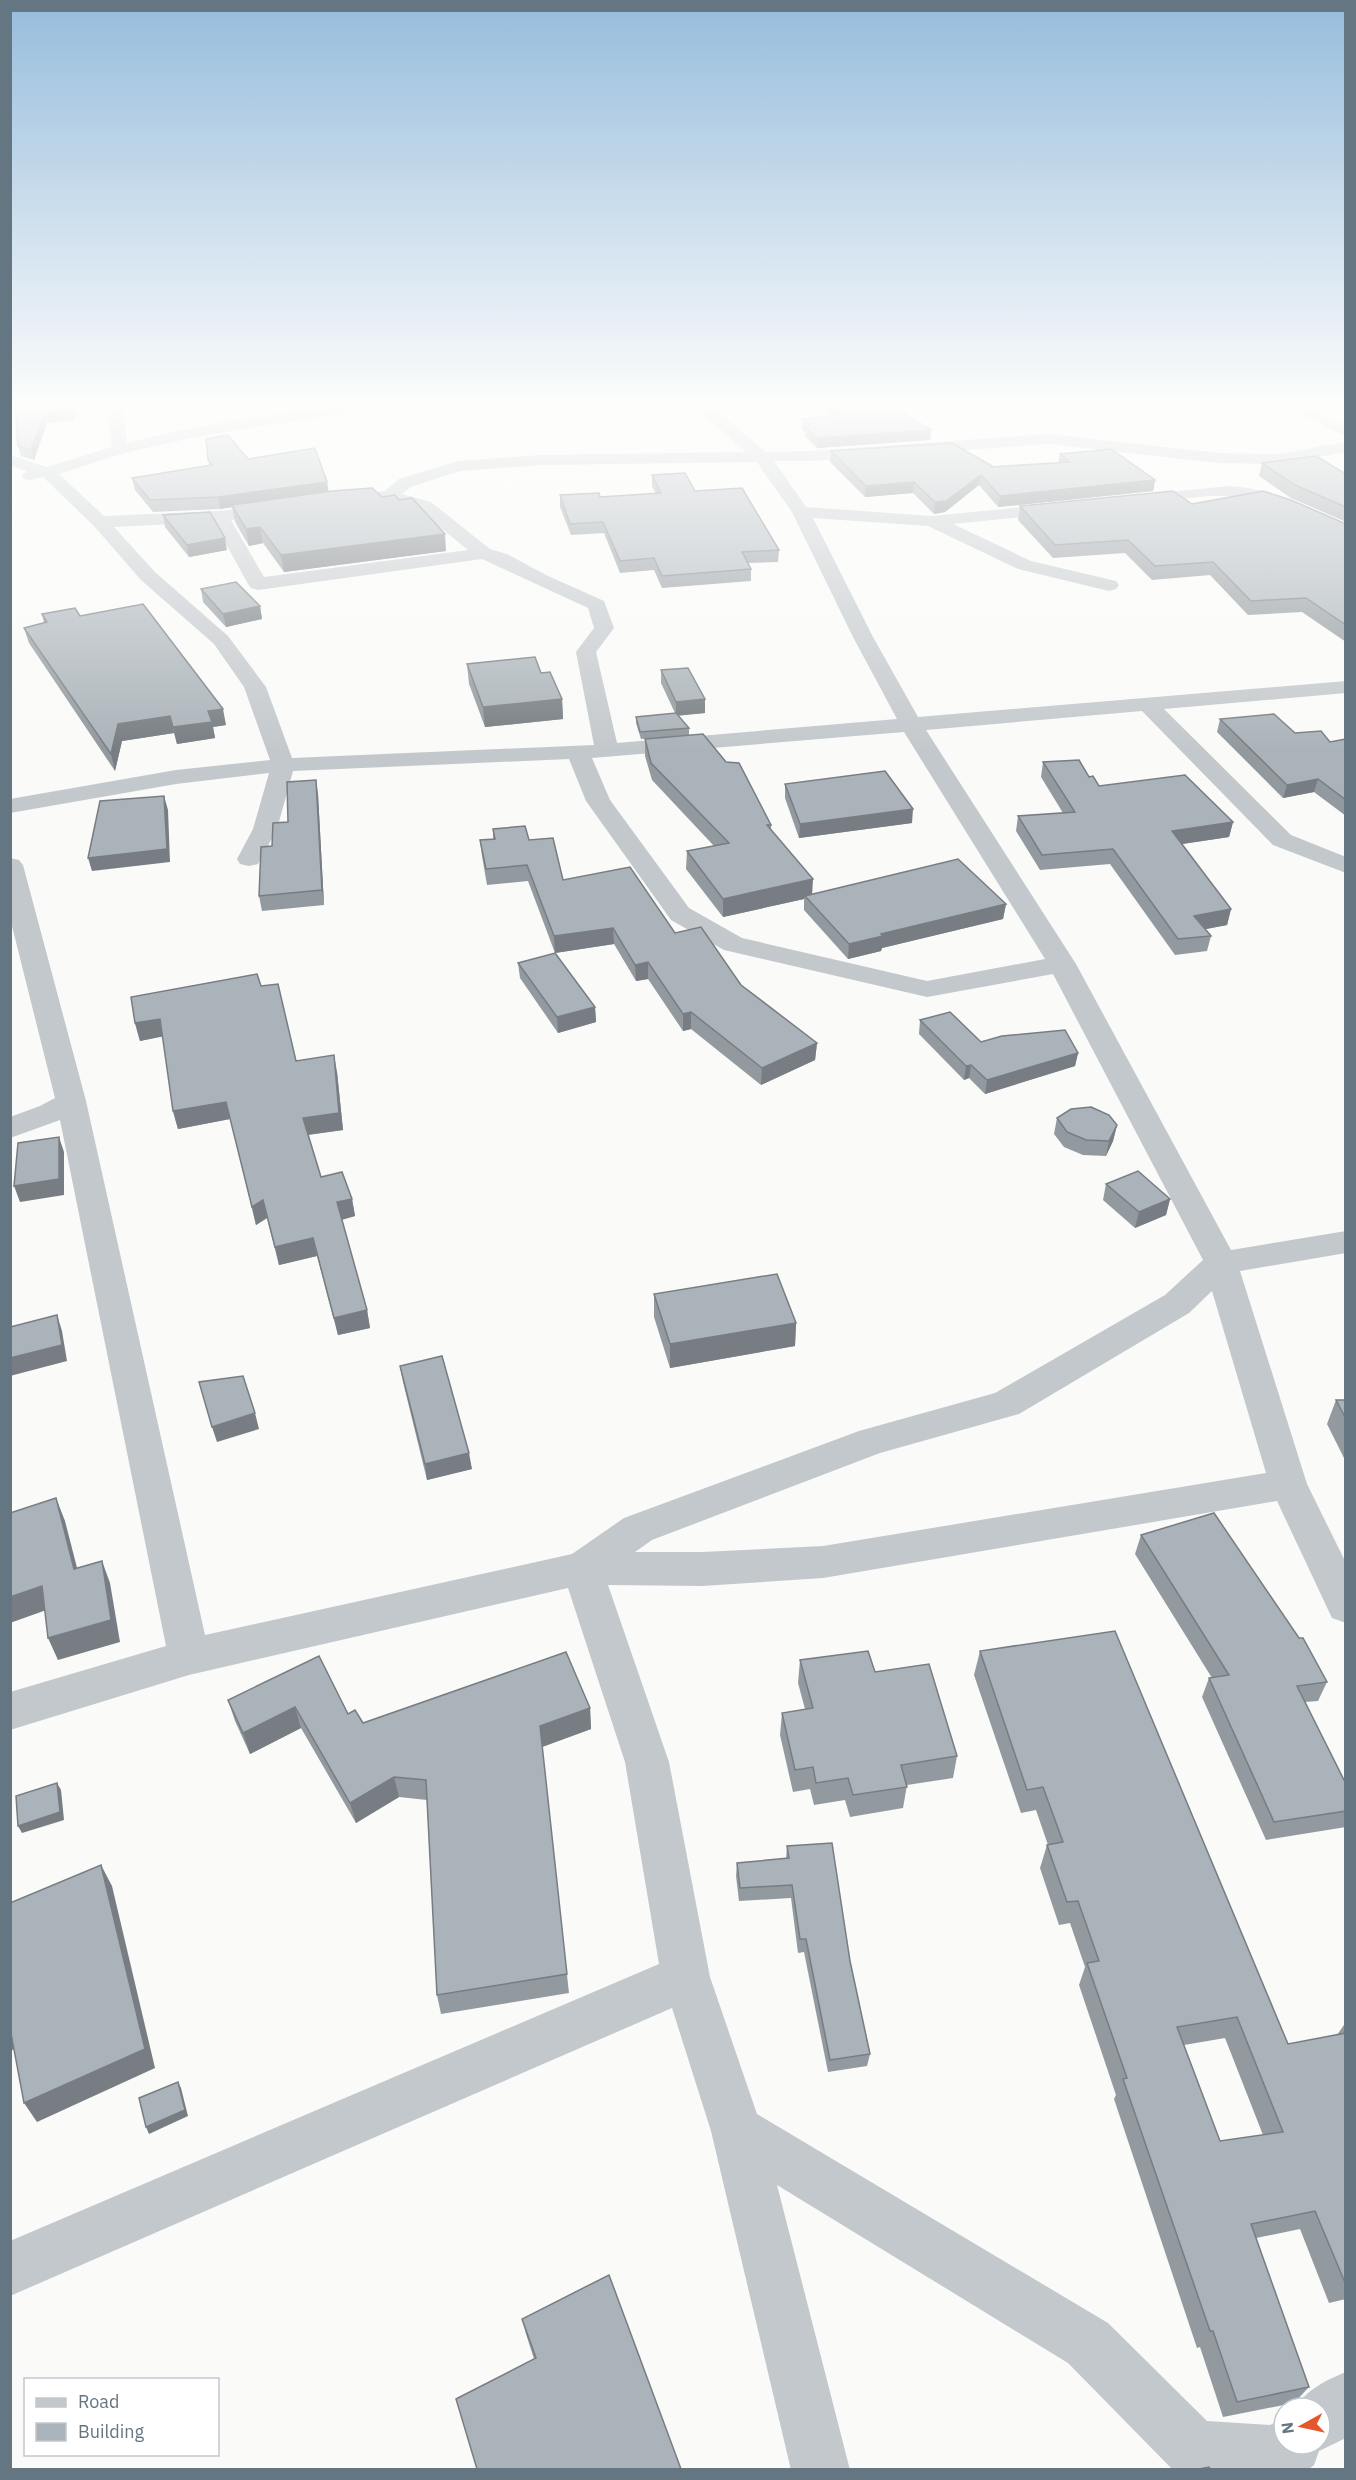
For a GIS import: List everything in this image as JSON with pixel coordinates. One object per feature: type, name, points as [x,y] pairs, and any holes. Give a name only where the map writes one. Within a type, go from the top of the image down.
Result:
[{"type":"street","points":[[98,520],[148,576],[221,640],[255,687],[283,765],[265,829],[249,860]]},
{"type":"street","points":[[100,522],[145,520]]},
{"type":"street","points":[[222,520],[258,584],[483,553]]},
{"type":"street","points":[[442,520],[483,553],[500,558],[539,579],[597,605],[604,628],[586,652],[607,751]]},
{"type":"street","points":[[805,520],[863,637],[910,723],[1062,964],[1221,1263],[1288,1484],[1346,1606]]},
{"type":"street","points":[[914,520],[945,520]]},
{"type":"street","points":[[1321,520],[1346,532]]},
{"type":"street","points":[[932,521],[1025,565],[1109,585]]},
{"type":"street","points":[[10,806],[164,779],[283,765],[607,751],[1346,687]]},
{"type":"street","points":[[1146,703],[1282,840],[1346,866]]},
{"type":"street","points":[[578,753],[598,801],[680,914],[733,944],[927,989],[1062,964]]},
{"type":"street","points":[[10,865],[71,1101],[189,1657]]},
{"type":"street","points":[[10,1128],[51,1113],[71,1101]]},
{"type":"street","points":[[582,1568],[638,1529],[872,1442],[1006,1404],[1177,1304],[1221,1263],[1346,1242]]},
{"type":"street","points":[[10,1711],[189,1657],[582,1568],[702,1569],[823,1562],[1288,1484]]},
{"type":"street","points":[[582,1568],[647,1762],[686,1977],[737,2131],[821,2469]]},
{"type":"street","points":[[10,2269],[686,1977]]},
{"type":"street","points":[[737,2131],[1088,2343],[1194,2449],[1272,2454]]},
{"type":"street","points":[[1332,2412],[1346,2401]]},
{"type":"building","points":[[167,520],[214,520],[225,538],[187,545]]},
{"type":"building","points":[[241,520],[432,520],[445,534],[281,555],[260,527],[246,529]]},
{"type":"building","points":[[569,520],[761,520],[779,550],[742,552],[751,569],[662,576],[654,558],[620,561],[603,522],[570,524]]},
{"type":"building","points":[[1032,520],[1336,520],[1346,524],[1346,625],[1306,598],[1251,601],[1213,562],[1155,566],[1128,540],[1055,545]]},
{"type":"building","points":[[236,582],[260,606],[223,614],[201,589]]},
{"type":"building","points":[[143,604],[223,709],[208,711],[212,722],[173,727],[170,716],[118,724],[111,754],[24,628],[47,622],[42,614],[75,608],[80,616]]},
{"type":"building","points":[[535,657],[541,673],[550,672],[562,699],[483,707],[467,664]]},
{"type":"building","points":[[688,668],[705,699],[676,702],[661,670]]},
{"type":"building","points":[[676,713],[689,728],[640,732],[636,717]]},
{"type":"building","points":[[1274,714],[1295,733],[1321,731],[1330,742],[1346,739],[1346,800],[1318,779],[1287,785],[1220,719]]},
{"type":"building","points":[[703,734],[726,762],[739,763],[771,825],[767,825],[813,879],[723,899],[687,851],[729,843],[651,763],[645,739]]},
{"type":"building","points":[[1079,760],[1089,777],[1093,776],[1099,786],[1185,775],[1233,822],[1172,831],[1231,909],[1194,916],[1211,936],[1178,939],[1113,849],[1042,855],[1018,816],[1075,812],[1043,762]]},
{"type":"building","points":[[885,771],[913,809],[800,824],[785,784]]},
{"type":"building","points":[[316,780],[322,890],[259,896],[261,847],[272,846],[273,823],[288,822],[287,782]]},
{"type":"building","points":[[164,796],[167,849],[88,858],[100,801]]},
{"type":"building","points":[[525,826],[529,840],[553,838],[563,880],[630,867],[675,933],[701,927],[741,985],[817,1043],[762,1068],[691,1012],[683,1014],[648,962],[635,965],[613,928],[554,936],[527,865],[486,869],[480,840],[495,839],[493,829]]},
{"type":"building","points":[[958,859],[1006,904],[849,944],[805,896]]},
{"type":"building","points":[[555,953],[595,1007],[557,1017],[518,963]]},
{"type":"building","points":[[257,974],[261,986],[278,984],[296,1061],[334,1055],[339,1113],[303,1118],[321,1177],[342,1172],[352,1199],[337,1202],[367,1310],[334,1318],[313,1238],[275,1247],[263,1200],[252,1207],[226,1102],[173,1111],[160,1019],[135,1023],[131,997]]},
{"type":"building","points":[[950,1012],[981,1042],[1002,1036],[1065,1030],[1078,1053],[987,1080],[971,1065],[966,1066],[920,1020]]},
{"type":"building","points":[[1091,1107],[1109,1115],[1117,1125],[1109,1141],[1086,1140],[1067,1132],[1057,1118],[1071,1109]]},
{"type":"building","points":[[59,1137],[59,1179],[14,1186],[18,1143]]},
{"type":"building","points":[[1138,1171],[1170,1199],[1139,1212],[1106,1184]]},
{"type":"building","points":[[777,1274],[796,1323],[670,1344],[654,1294]]},
{"type":"building","points":[[57,1315],[62,1345],[10,1358],[10,1327]]},
{"type":"building","points":[[442,1356],[469,1453],[425,1464],[400,1366]]},
{"type":"building","points":[[243,1376],[255,1413],[212,1427],[199,1382]]},
{"type":"building","points":[[1336,1400],[1346,1400],[1346,1419]]},
{"type":"building","points":[[56,1498],[74,1569],[102,1561],[111,1620],[48,1638],[42,1586],[10,1597],[10,1513]]},
{"type":"building","points":[[1214,1513],[1299,1638],[1303,1638],[1327,1682],[1297,1686],[1346,1784],[1346,1811],[1274,1822],[1209,1678],[1229,1675],[1141,1535]]},
{"type":"building","points":[[1115,1631],[1288,2044],[1346,2033],[1346,2285],[1315,2211],[1251,2224],[1309,2387],[1237,2402],[1213,2331],[1210,2331],[1123,2079],[1127,2078],[1087,1963],[1099,1961],[1078,1901],[1067,1902],[1047,1845],[1063,1842],[1043,1787],[1027,1790],[980,1651]],"holes":[[[1237,2017],[1283,2132],[1220,2141],[1177,2027]]]},
{"type":"building","points":[[868,1651],[875,1672],[929,1664],[957,1756],[901,1765],[907,1787],[853,1795],[848,1778],[816,1783],[813,1767],[795,1770],[782,1713],[813,1708],[800,1660]]},
{"type":"building","points":[[566,1652],[590,1708],[540,1726],[567,1974],[437,1995],[426,1780],[394,1777],[350,1803],[295,1707],[243,1733],[228,1700],[319,1656],[348,1714],[355,1710],[363,1723]]},
{"type":"building","points":[[57,1783],[60,1812],[18,1826],[16,1796]]},
{"type":"building","points":[[832,1843],[850,1961],[870,2054],[830,2060],[806,1939],[800,1939],[792,1885],[740,1888],[737,1863],[789,1858],[787,1846]]},
{"type":"building","points":[[101,1865],[145,2049],[24,2103],[10,2028],[10,1903]]},
{"type":"building","points":[[178,2082],[185,2110],[146,2127],[139,2098]]},
{"type":"building","points":[[609,2275],[681,2469],[477,2469],[456,2399],[536,2358],[522,2319]]}]
